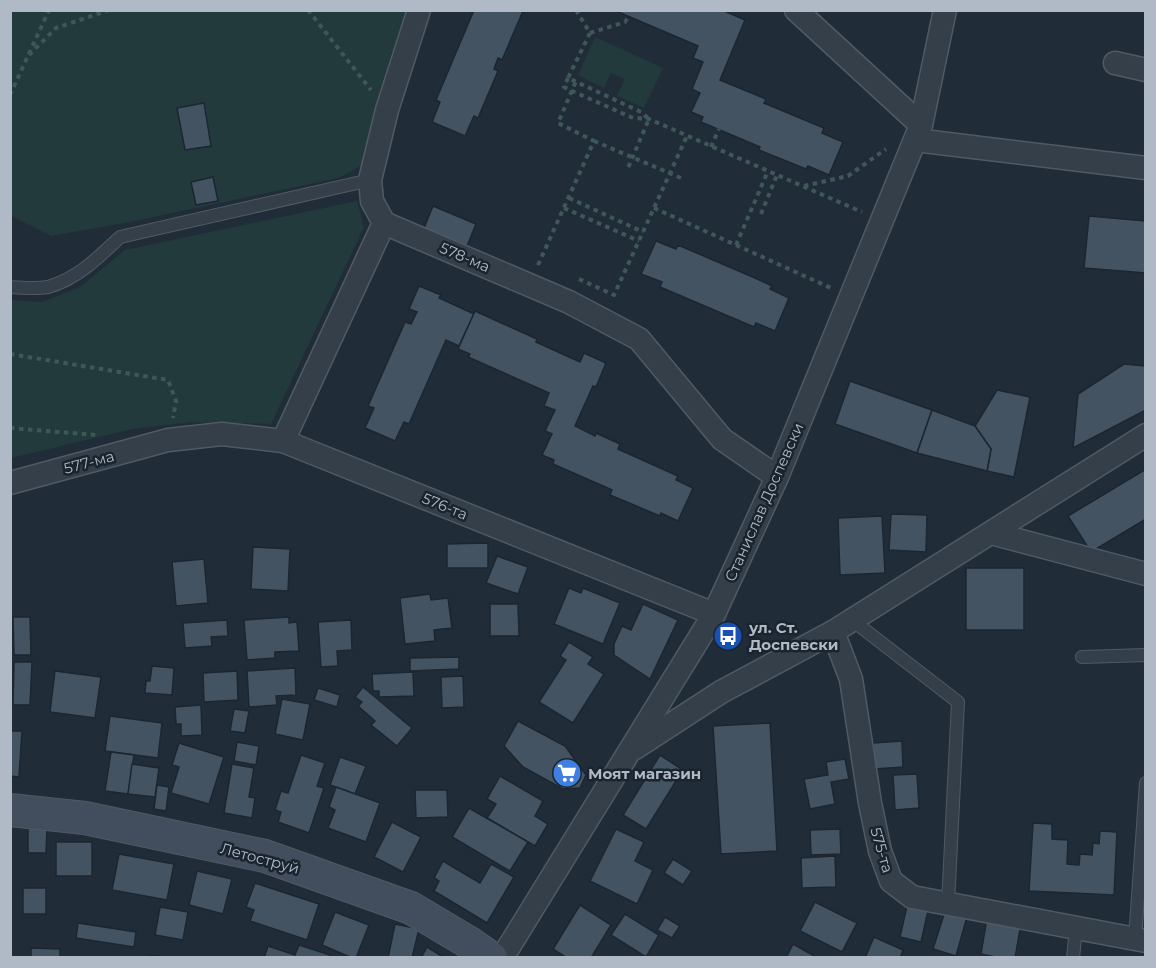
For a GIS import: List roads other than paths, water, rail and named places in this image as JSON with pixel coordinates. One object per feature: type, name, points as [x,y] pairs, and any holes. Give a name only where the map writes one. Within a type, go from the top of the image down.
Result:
[{"type":"street","points":[[283,441],[384,223],[372,201],[370,180],[387,110],[419,10]]},
{"type":"street","points":[[796,10],[918,133],[1146,168]]},
{"type":"street","name":"Станислав Доспевски","points":[[502,957],[714,614],[777,477],[918,133],[945,10]]},
{"type":"street","points":[[1115,63],[1146,70]]},
{"type":"street","name":"578-ма","points":[[384,223],[569,302],[639,339],[722,439],[777,477]]},
{"type":"street","name":"576-та","points":[[168,440],[222,434],[283,441],[714,614]]},
{"type":"street","points":[[629,752],[721,692],[843,626],[1146,435]]},
{"type":"street","name":"577-ма","points":[[10,483],[168,440]]},
{"type":"street","points":[[991,533],[1146,574]]},
{"type":"street","name":"575-та","points":[[843,626],[870,803],[880,851],[891,881],[912,897],[1141,940]]},
{"type":"street","name":"Летоструй","points":[[10,810],[85,818],[265,856],[411,908],[491,957]]},
{"type":"lane","points":[[10,287],[46,287],[68,279],[100,257],[120,237],[370,180]]},
{"type":"lane","points":[[843,626],[958,702],[948,904]]},
{"type":"lane","points":[[1082,657],[1146,655]]},
{"type":"lane","points":[[1141,940],[1146,783]]},
{"type":"lane","points":[[1073,957],[1076,928]]},
{"type":"place","name":"ул. Ст. Доспевски","points":[[728,636]]},
{"type":"place","name":"Моят магазин","points":[[567,773]]}]
